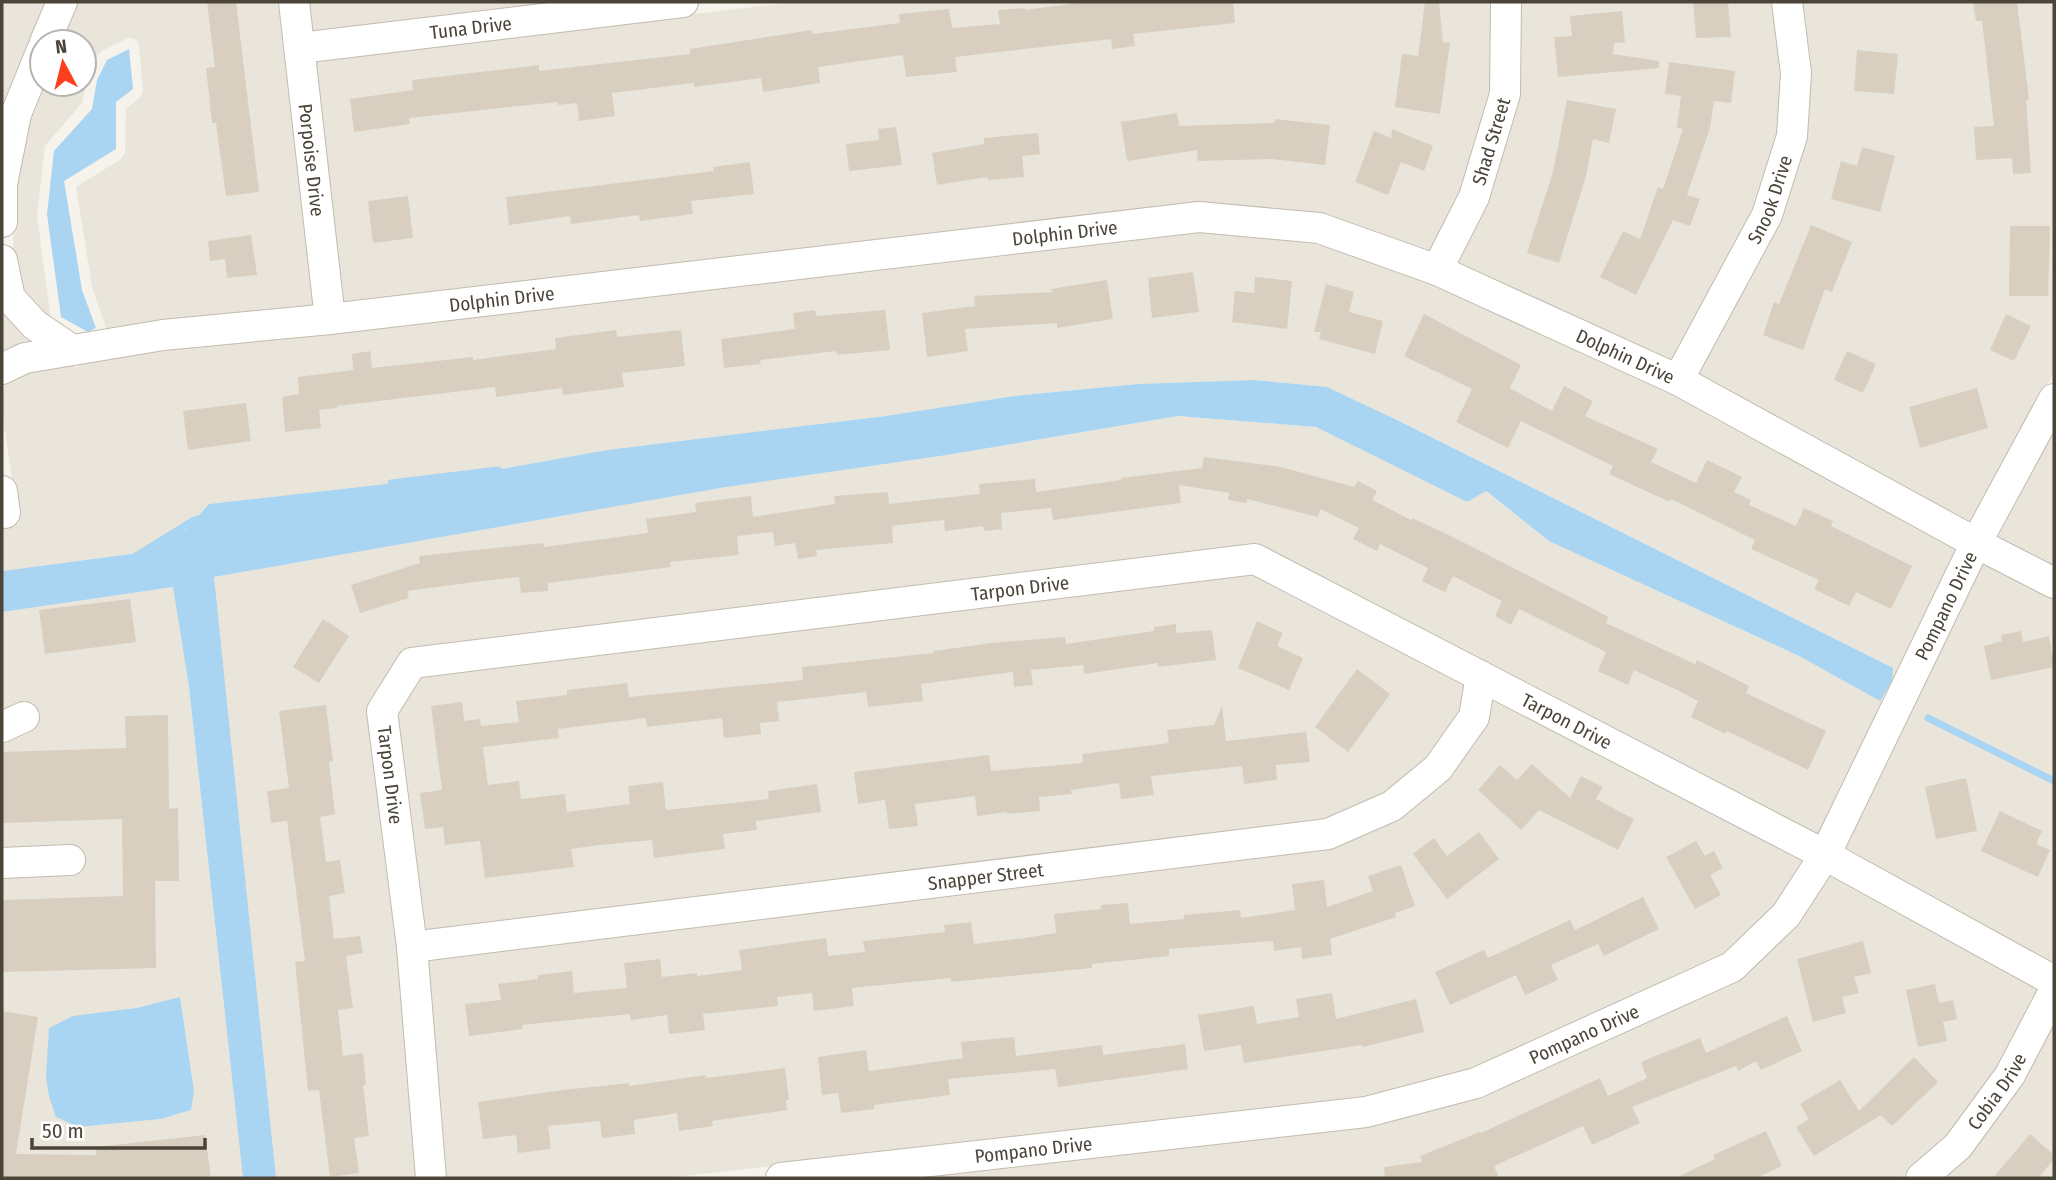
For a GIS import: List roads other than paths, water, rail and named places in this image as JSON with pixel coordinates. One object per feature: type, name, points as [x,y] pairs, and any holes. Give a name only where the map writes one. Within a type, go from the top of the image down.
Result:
[{"type":"street","points":[[51,28],[62,2]]},
{"type":"street","name":"Porpoise Drive","points":[[294,2],[330,319]]},
{"type":"street","name":"Tuna Drive","points":[[300,48],[683,2]]},
{"type":"street","name":"Shad Street","points":[[1437,270],[1474,197],[1505,94],[1506,2]]},
{"type":"street","name":"Snook Drive","points":[[1678,380],[1767,215],[1792,136],[1796,74],[1787,2]]},
{"type":"street","points":[[2,222],[2,184],[16,114],[28,84]]},
{"type":"street","name":"Dolphin Drive","points":[[2,369],[25,358],[163,335],[330,319],[1199,216],[1319,228],[1437,270],[1678,380],[2054,583]]},
{"type":"street","points":[[2,260],[10,298],[35,325],[72,350]]},
{"type":"street","name":"Pompano Drive","points":[[781,1178],[1366,1112],[1476,1083],[1732,967],[1786,915],[1825,855],[1976,543],[2054,400]]},
{"type":"street","name":"Tarpon Drive","points":[[431,1178],[412,947],[382,710],[412,663],[1255,559],[1825,855],[2054,982]]},
{"type":"street","name":"Snapper Street","points":[[412,947],[1328,834],[1392,806],[1438,768],[1474,717],[1481,676]]},
{"type":"street","points":[[2,863],[70,860]]},
{"type":"street","name":"Cobia Drive","points":[[1921,1178],[1958,1146],[2002,1085],[2054,991]]},
{"type":"water","points":[[129,49],[133,89],[116,102],[116,149],[64,181],[82,290],[96,328],[88,332],[61,317],[47,214],[54,151],[92,109],[94,98],[98,98],[98,78],[107,60]]},
{"type":"water","points":[[1254,380],[1327,387],[1397,420],[1893,668],[1892,681],[1880,701],[1799,656],[1549,541],[1486,491],[1467,502],[1316,427],[1178,416],[947,455],[726,487],[214,577],[276,1178],[243,1178],[189,687],[173,587],[2,612],[2,571],[146,552],[187,529],[209,504],[474,474],[607,450],[886,416],[1014,396],[1138,384]]},
{"type":"water","points":[[180,997],[194,1091],[191,1110],[161,1119],[78,1127],[56,1117],[46,1076],[49,1028],[73,1016],[136,1008]]},
{"type":"waterway","points":[[391,483],[498,470]]},
{"type":"waterway","points":[[136,556],[194,520],[204,517]]},
{"type":"waterway","points":[[1928,718],[2054,781]]}]
